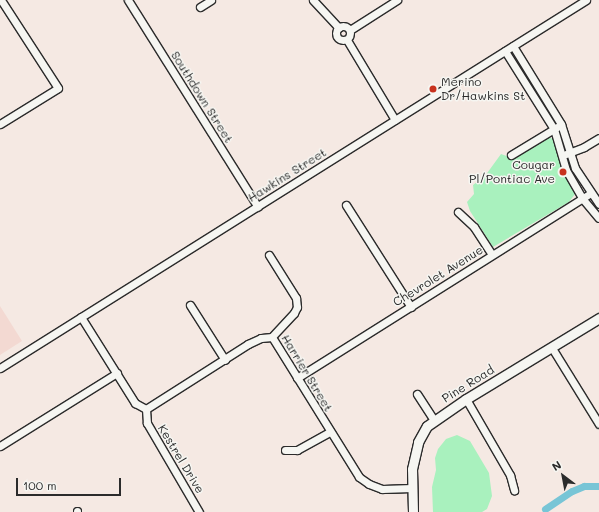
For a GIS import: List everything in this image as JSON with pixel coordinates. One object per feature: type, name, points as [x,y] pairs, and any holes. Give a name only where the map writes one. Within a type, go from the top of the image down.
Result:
[{"type":"street","points":[[0,124],[58,88],[1,0]]},
{"type":"street","name":"Southdown Street","points":[[128,0],[258,206]]},
{"type":"street","points":[[200,7],[211,0]]},
{"type":"street","points":[[313,0],[339,28]]},
{"type":"street","points":[[350,30],[397,0]]},
{"type":"street","name":"Hawkins Street","points":[[0,368],[586,0]]},
{"type":"street","points":[[339,28],[346,27],[350,30]]},
{"type":"street","points":[[339,28],[336,34],[338,38],[347,40]]},
{"type":"street","points":[[347,40],[350,37],[350,30]]},
{"type":"street","points":[[347,40],[395,120]]},
{"type":"street","points":[[513,46],[561,124],[575,168],[590,193],[599,204]]},
{"type":"street","points":[[505,51],[554,129],[560,155],[566,170],[582,198],[599,218]]},
{"type":"street","points":[[511,155],[561,124]]},
{"type":"street","points":[[560,155],[584,147],[599,138]]},
{"type":"street","name":"Chevrolet Avenue","points":[[297,378],[590,193]]},
{"type":"street","points":[[346,206],[411,306]]},
{"type":"street","points":[[458,212],[474,227],[492,255]]},
{"type":"street","points":[[269,256],[296,298],[297,307],[294,314],[272,337]]},
{"type":"street","points":[[190,305],[225,360]]},
{"type":"street","points":[[81,317],[135,403],[146,409]]},
{"type":"street","name":"Pine Road","points":[[413,512],[412,469],[418,442],[422,434],[434,420],[599,318]]},
{"type":"street","name":"Harrier Street","points":[[146,409],[248,344],[261,338],[272,337],[359,477],[369,484],[382,489],[412,488]]},
{"type":"street","points":[[552,348],[599,424]]},
{"type":"street","points":[[0,446],[117,373]]},
{"type":"street","points":[[417,394],[434,420]]},
{"type":"street","points":[[466,399],[510,475],[514,490]]},
{"type":"street","name":"Kestrel Drive","points":[[146,409],[147,423],[199,512]]},
{"type":"street","points":[[285,450],[297,450],[330,432]]},
{"type":"shaded area","points":[[0,306],[22,341],[0,355]]},
{"type":"green space","points":[[546,137],[555,139],[560,164],[575,194],[569,202],[493,247],[470,211],[467,202],[474,194],[473,185],[485,176],[501,154],[512,158]]},
{"type":"green space","points":[[457,435],[470,441],[489,473],[492,496],[487,509],[482,512],[433,512],[432,487],[436,470],[435,458],[438,449],[446,439]]},
{"type":"waterway","points":[[545,509],[572,491],[584,486],[599,486]]},
{"type":"place","name":"Merino Dr/Hawkins St","points":[[433,89]]},
{"type":"place","name":"Cougar Pl/Pontiac Ave","points":[[563,172]]}]
